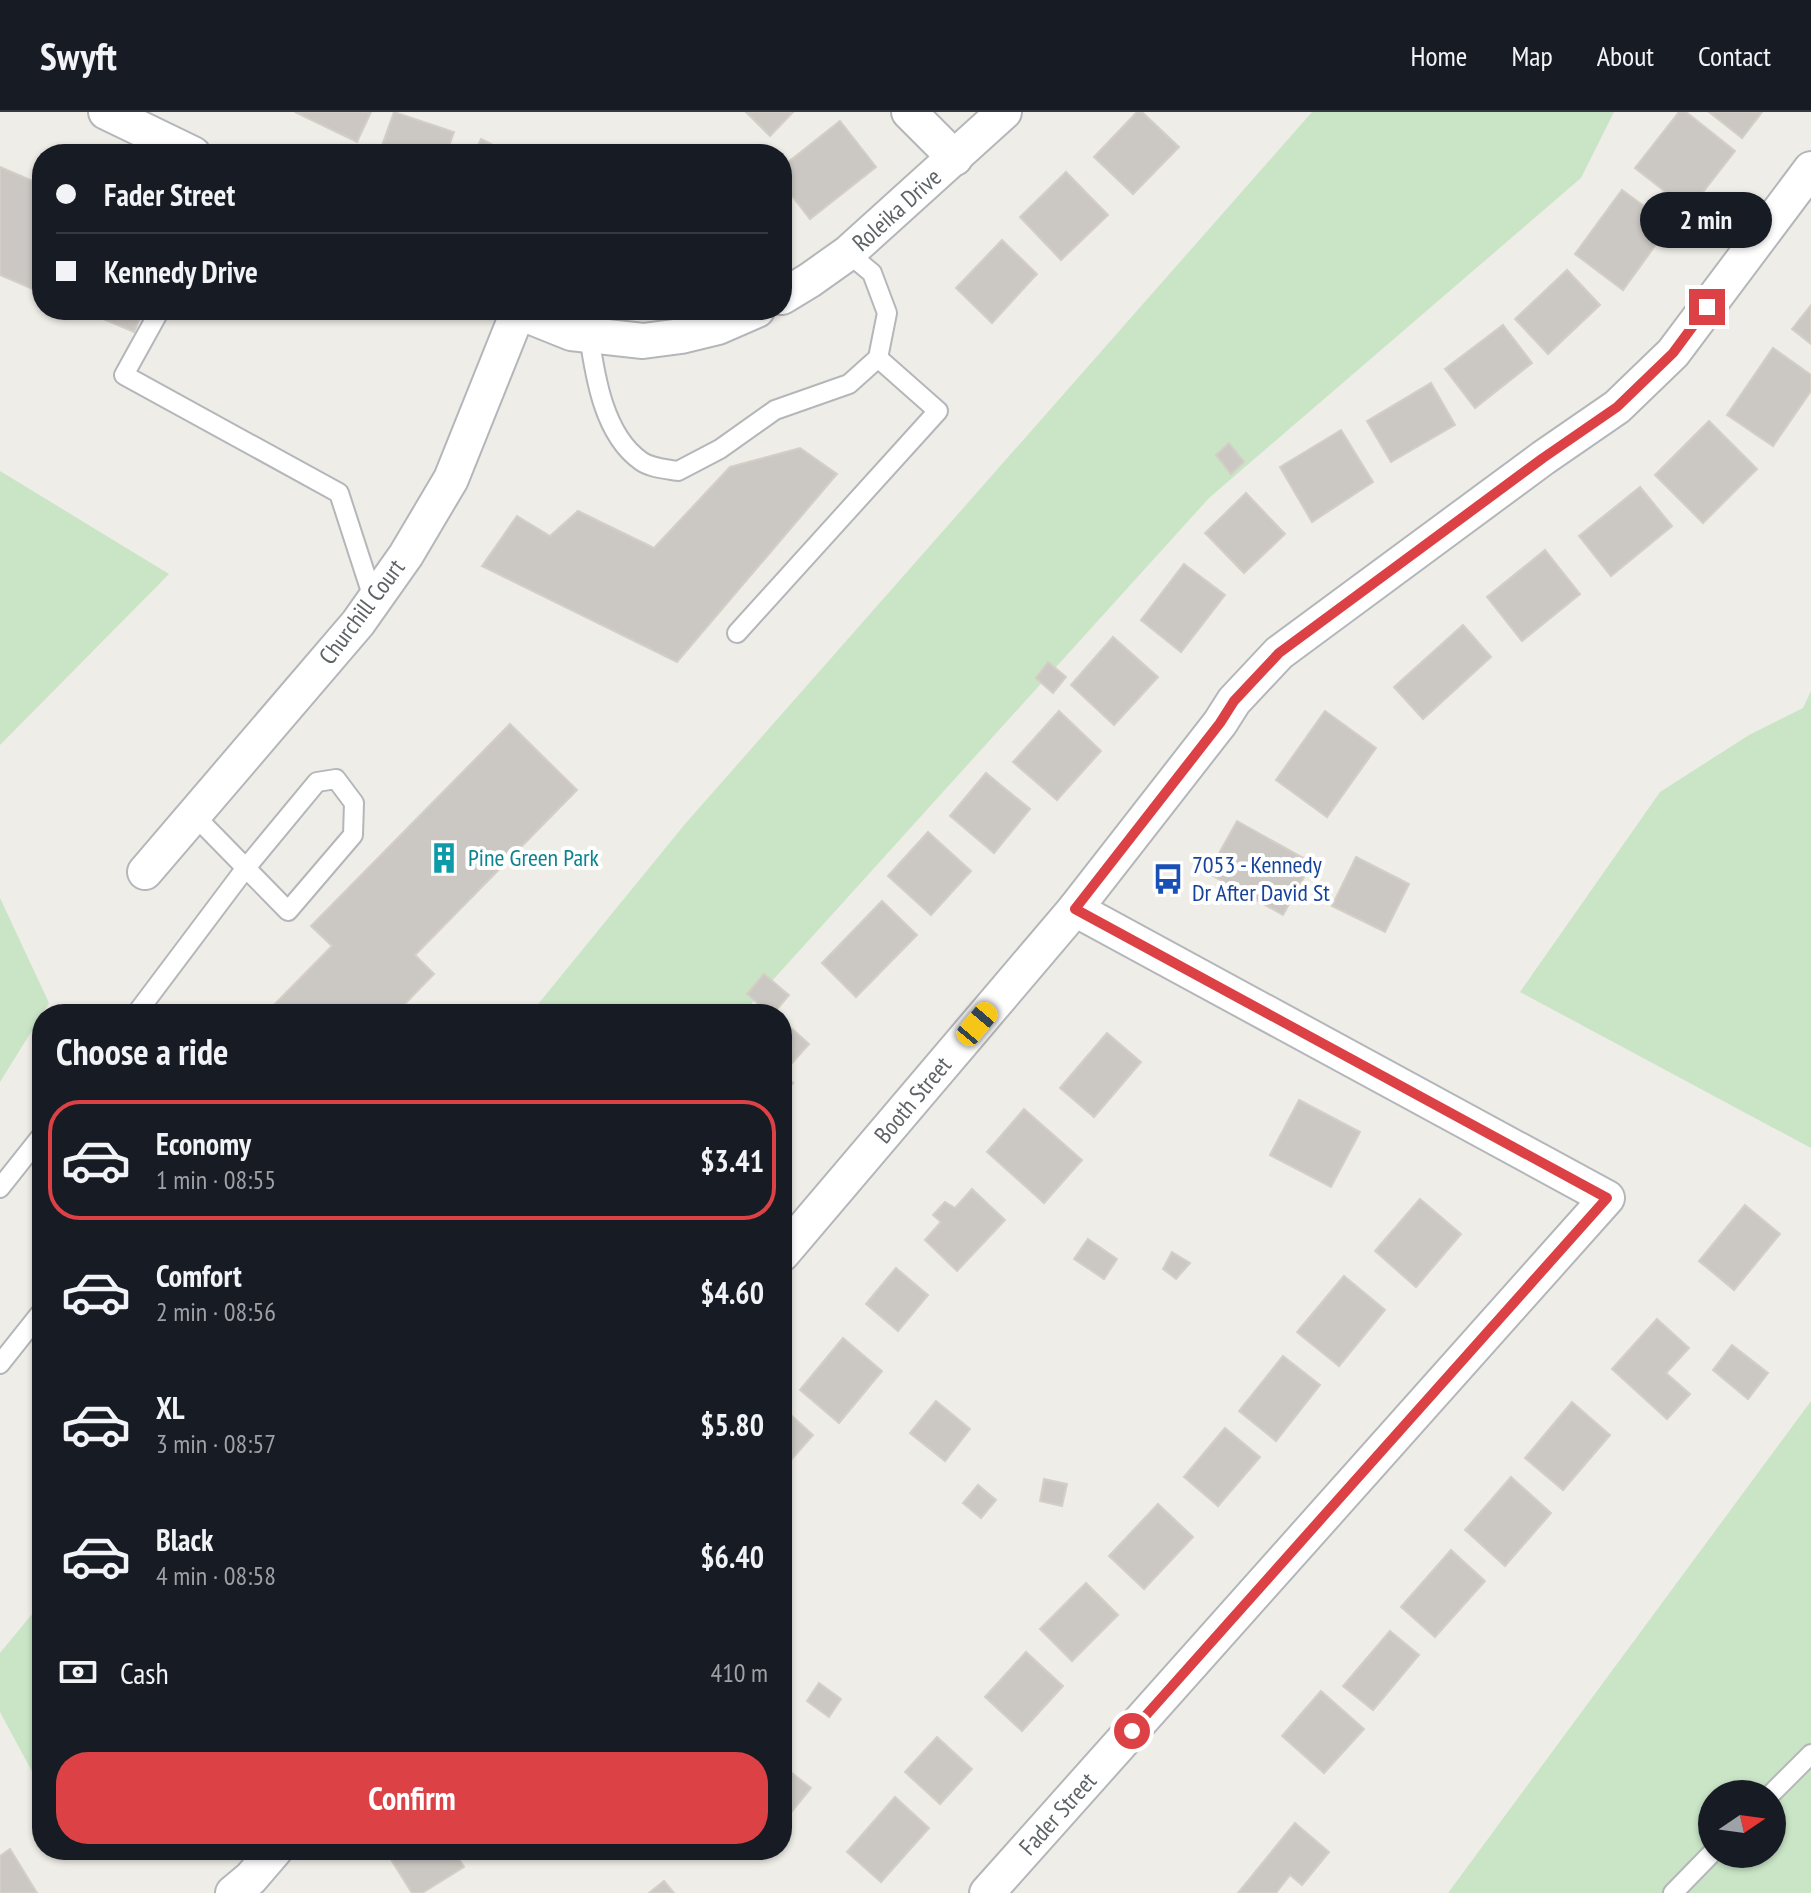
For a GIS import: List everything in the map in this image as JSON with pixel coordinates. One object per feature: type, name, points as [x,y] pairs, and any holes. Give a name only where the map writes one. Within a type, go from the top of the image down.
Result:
[{"type":"street","points":[[106,112],[172,144]]},
{"type":"street","points":[[909,112],[955,158]]},
{"type":"street","name":"Roleika Drive","points":[[792,291],[848,253],[1004,112]]},
{"type":"street","name":"Booth Street","points":[[792,1242],[1075,909],[1234,701],[1279,653],[1617,407],[1673,353],[1811,169]]},
{"type":"street","name":"Churchill Court","points":[[145,872],[358,623],[406,555],[451,479],[513,320]]},
{"type":"street","points":[[538,320],[571,333],[643,341],[681,336],[734,320]]},
{"type":"street","name":"Fader Street","points":[[987,1893],[1607,1198],[1075,909]]},
{"type":"street","points":[[249,1888],[268,1860]]},
{"type":"lane","points":[[589,335],[595,377],[616,436],[643,463],[678,471],[720,449],[775,410],[849,384],[878,358],[887,313],[872,273],[848,253]]},
{"type":"lane","points":[[154,320],[124,375],[339,493],[374,601]]},
{"type":"lane","points":[[737,633],[938,411],[878,358]]},
{"type":"lane","points":[[144,1004],[245,869],[317,782],[336,779],[354,803],[353,835],[288,911],[245,869],[193,814]]},
{"type":"lane","points":[[0,1188],[32,1148]]},
{"type":"lane","points":[[0,1364],[32,1324]]},
{"type":"lane","points":[[1785,1780],[1811,1754]]},
{"type":"lane","points":[[1673,1893],[1698,1867]]},
{"type":"green space","points":[[1312,112],[1614,112],[1581,178],[1209,498],[751,1004],[538,1004],[685,824]]},
{"type":"green space","points":[[0,471],[169,574],[0,745]]},
{"type":"green space","points":[[1811,691],[1811,1148],[1520,992],[1660,792],[1749,735],[1803,708]]},
{"type":"green space","points":[[0,898],[49,1003],[32,1004],[32,1030],[0,1082]]},
{"type":"green space","points":[[1811,1401],[1811,1893],[1448,1893]]},
{"type":"green space","points":[[32,1614],[32,1771],[0,1712],[0,1653]]},
{"type":"building","points":[[295,112],[371,112],[357,142]]},
{"type":"building","points":[[394,112],[454,132],[450,144],[383,144]]},
{"type":"building","points":[[746,112],[793,112],[770,136]]},
{"type":"building","points":[[1137,112],[1142,112],[1179,147],[1133,194],[1094,157]]},
{"type":"building","points":[[1679,112],[1686,112],[1735,151],[1689,210],[1635,168]]},
{"type":"building","points":[[1709,112],[1762,112],[1742,138]]},
{"type":"building","points":[[840,121],[876,167],[810,219],[792,196],[792,159]]},
{"type":"building","points":[[0,167],[32,181],[32,289],[0,275]]},
{"type":"building","points":[[1066,172],[1108,215],[1061,260],[1020,217]]},
{"type":"building","points":[[1622,190],[1670,225],[1623,290],[1575,254]]},
{"type":"building","points":[[1002,240],[1037,274],[992,323],[956,288]]},
{"type":"building","points":[[1567,270],[1600,305],[1548,354],[1515,319]]},
{"type":"building","points":[[1811,305],[1811,344],[1792,329]]},
{"type":"building","points":[[106,320],[139,320],[134,332]]},
{"type":"building","points":[[1503,325],[1532,363],[1475,408],[1445,369]]},
{"type":"building","points":[[1773,348],[1811,375],[1811,391],[1773,446],[1727,415]]},
{"type":"building","points":[[1431,383],[1455,425],[1391,462],[1367,421]]},
{"type":"building","points":[[1709,421],[1757,469],[1703,523],[1655,475]]},
{"type":"building","points":[[1341,430],[1373,482],[1312,522],[1280,467]]},
{"type":"building","points":[[1229,443],[1244,462],[1231,474],[1216,455]]},
{"type":"building","points":[[800,448],[837,474],[677,662],[482,566],[517,516],[550,536],[578,511],[654,548],[730,467]]},
{"type":"building","points":[[1640,487],[1672,526],[1611,576],[1579,536]]},
{"type":"building","points":[[1246,493],[1285,534],[1244,573],[1205,533]]},
{"type":"building","points":[[1545,550],[1580,594],[1522,641],[1487,597]]},
{"type":"building","points":[[1184,564],[1225,595],[1181,652],[1141,620]]},
{"type":"building","points":[[1463,625],[1491,657],[1423,719],[1394,687]]},
{"type":"building","points":[[1113,637],[1158,677],[1114,725],[1071,685]]},
{"type":"building","points":[[1048,662],[1066,677],[1053,693],[1036,678]]},
{"type":"building","points":[[1059,711],[1101,751],[1057,800],[1013,762]]},
{"type":"building","points":[[1325,711],[1376,748],[1327,817],[1276,780]]},
{"type":"building","name":"Pine Green Park","points":[[510,724],[577,790],[415,955],[434,974],[405,1004],[275,1004],[332,946],[311,926]]},
{"type":"building","points":[[986,773],[1030,809],[994,853],[950,816]]},
{"type":"building","points":[[1237,821],[1312,863],[1283,915],[1208,873]]},
{"type":"building","points":[[928,832],[971,871],[931,915],[888,876]]},
{"type":"building","points":[[1356,857],[1409,884],[1385,932],[1332,906]]},
{"type":"building","points":[[882,901],[917,935],[856,997],[822,963]]},
{"type":"building","points":[[764,974],[789,995],[781,1004],[758,1004],[747,994]]},
{"type":"building","points":[[792,1029],[809,1044],[792,1063]]},
{"type":"building","points":[[1107,1033],[1141,1062],[1094,1117],[1060,1088]]},
{"type":"building","points":[[1299,1100],[1360,1132],[1331,1187],[1270,1155]]},
{"type":"building","points":[[1024,1109],[1082,1160],[1044,1203],[987,1152]]},
{"type":"building","points":[[972,1189],[1005,1220],[957,1271],[925,1240],[941,1222],[933,1215],[945,1202],[955,1208]]},
{"type":"building","points":[[1420,1199],[1461,1234],[1416,1287],[1375,1251]]},
{"type":"building","points":[[1745,1205],[1780,1234],[1734,1290],[1699,1261]]},
{"type":"building","points":[[1088,1239],[1117,1259],[1104,1279],[1074,1259]]},
{"type":"building","points":[[1172,1252],[1190,1263],[1176,1279],[1163,1269]]},
{"type":"building","points":[[896,1268],[928,1295],[898,1331],[866,1304]]},
{"type":"building","points":[[1344,1276],[1385,1310],[1339,1366],[1297,1332]]},
{"type":"building","points":[[1657,1319],[1689,1348],[1666,1373],[1690,1394],[1667,1419],[1612,1369]]},
{"type":"building","points":[[843,1338],[882,1371],[839,1423],[800,1390]]},
{"type":"building","points":[[1732,1345],[1768,1373],[1748,1399],[1713,1370]]},
{"type":"building","points":[[1283,1356],[1320,1385],[1276,1441],[1239,1411]]},
{"type":"building","points":[[936,1401],[970,1429],[945,1461],[910,1433]]},
{"type":"building","points":[[1572,1402],[1610,1435],[1563,1490],[1525,1458]]},
{"type":"building","points":[[792,1416],[813,1435],[792,1459]]},
{"type":"building","points":[[1225,1428],[1260,1457],[1218,1506],[1184,1477]]},
{"type":"building","points":[[1511,1477],[1551,1513],[1505,1566],[1465,1530]]},
{"type":"building","points":[[1044,1479],[1067,1484],[1062,1506],[1040,1501]]},
{"type":"building","points":[[978,1485],[996,1500],[981,1518],[963,1503]]},
{"type":"building","points":[[1158,1504],[1193,1537],[1144,1589],[1109,1556]]},
{"type":"building","points":[[1451,1550],[1485,1581],[1435,1637],[1401,1607]]},
{"type":"building","points":[[1086,1583],[1118,1615],[1072,1661],[1040,1629]]},
{"type":"building","points":[[1390,1631],[1419,1655],[1373,1710],[1343,1686]]},
{"type":"building","points":[[1026,1652],[1063,1686],[1022,1731],[985,1697]]},
{"type":"building","points":[[819,1683],[841,1699],[829,1717],[807,1701]]},
{"type":"building","points":[[1321,1691],[1364,1729],[1324,1773],[1282,1736]]},
{"type":"building","points":[[937,1737],[972,1769],[940,1804],[905,1772]]},
{"type":"building","points":[[792,1773],[811,1788],[792,1811]]},
{"type":"building","points":[[895,1797],[929,1828],[881,1882],[847,1852]]},
{"type":"building","points":[[1295,1823],[1329,1852],[1302,1885],[1290,1875],[1276,1893],[1238,1893]]},
{"type":"building","points":[[10,1849],[37,1893],[0,1893],[0,1856]]},
{"type":"building","points":[[391,1860],[459,1860],[464,1867],[422,1893],[412,1893]]},
{"type":"building","points":[[664,1881],[674,1893],[649,1893]]},
{"type":"place","name":"Pine Green Park","points":[[444,858]]},
{"type":"place","name":"7053 - Kennedy Dr After David St","points":[[1168,879]]},
{"type":"route","points":[[1132,1731],[1607,1198],[1075,909],[1234,701],[1279,653],[1617,407],[1673,353],[1707,307]]}]
